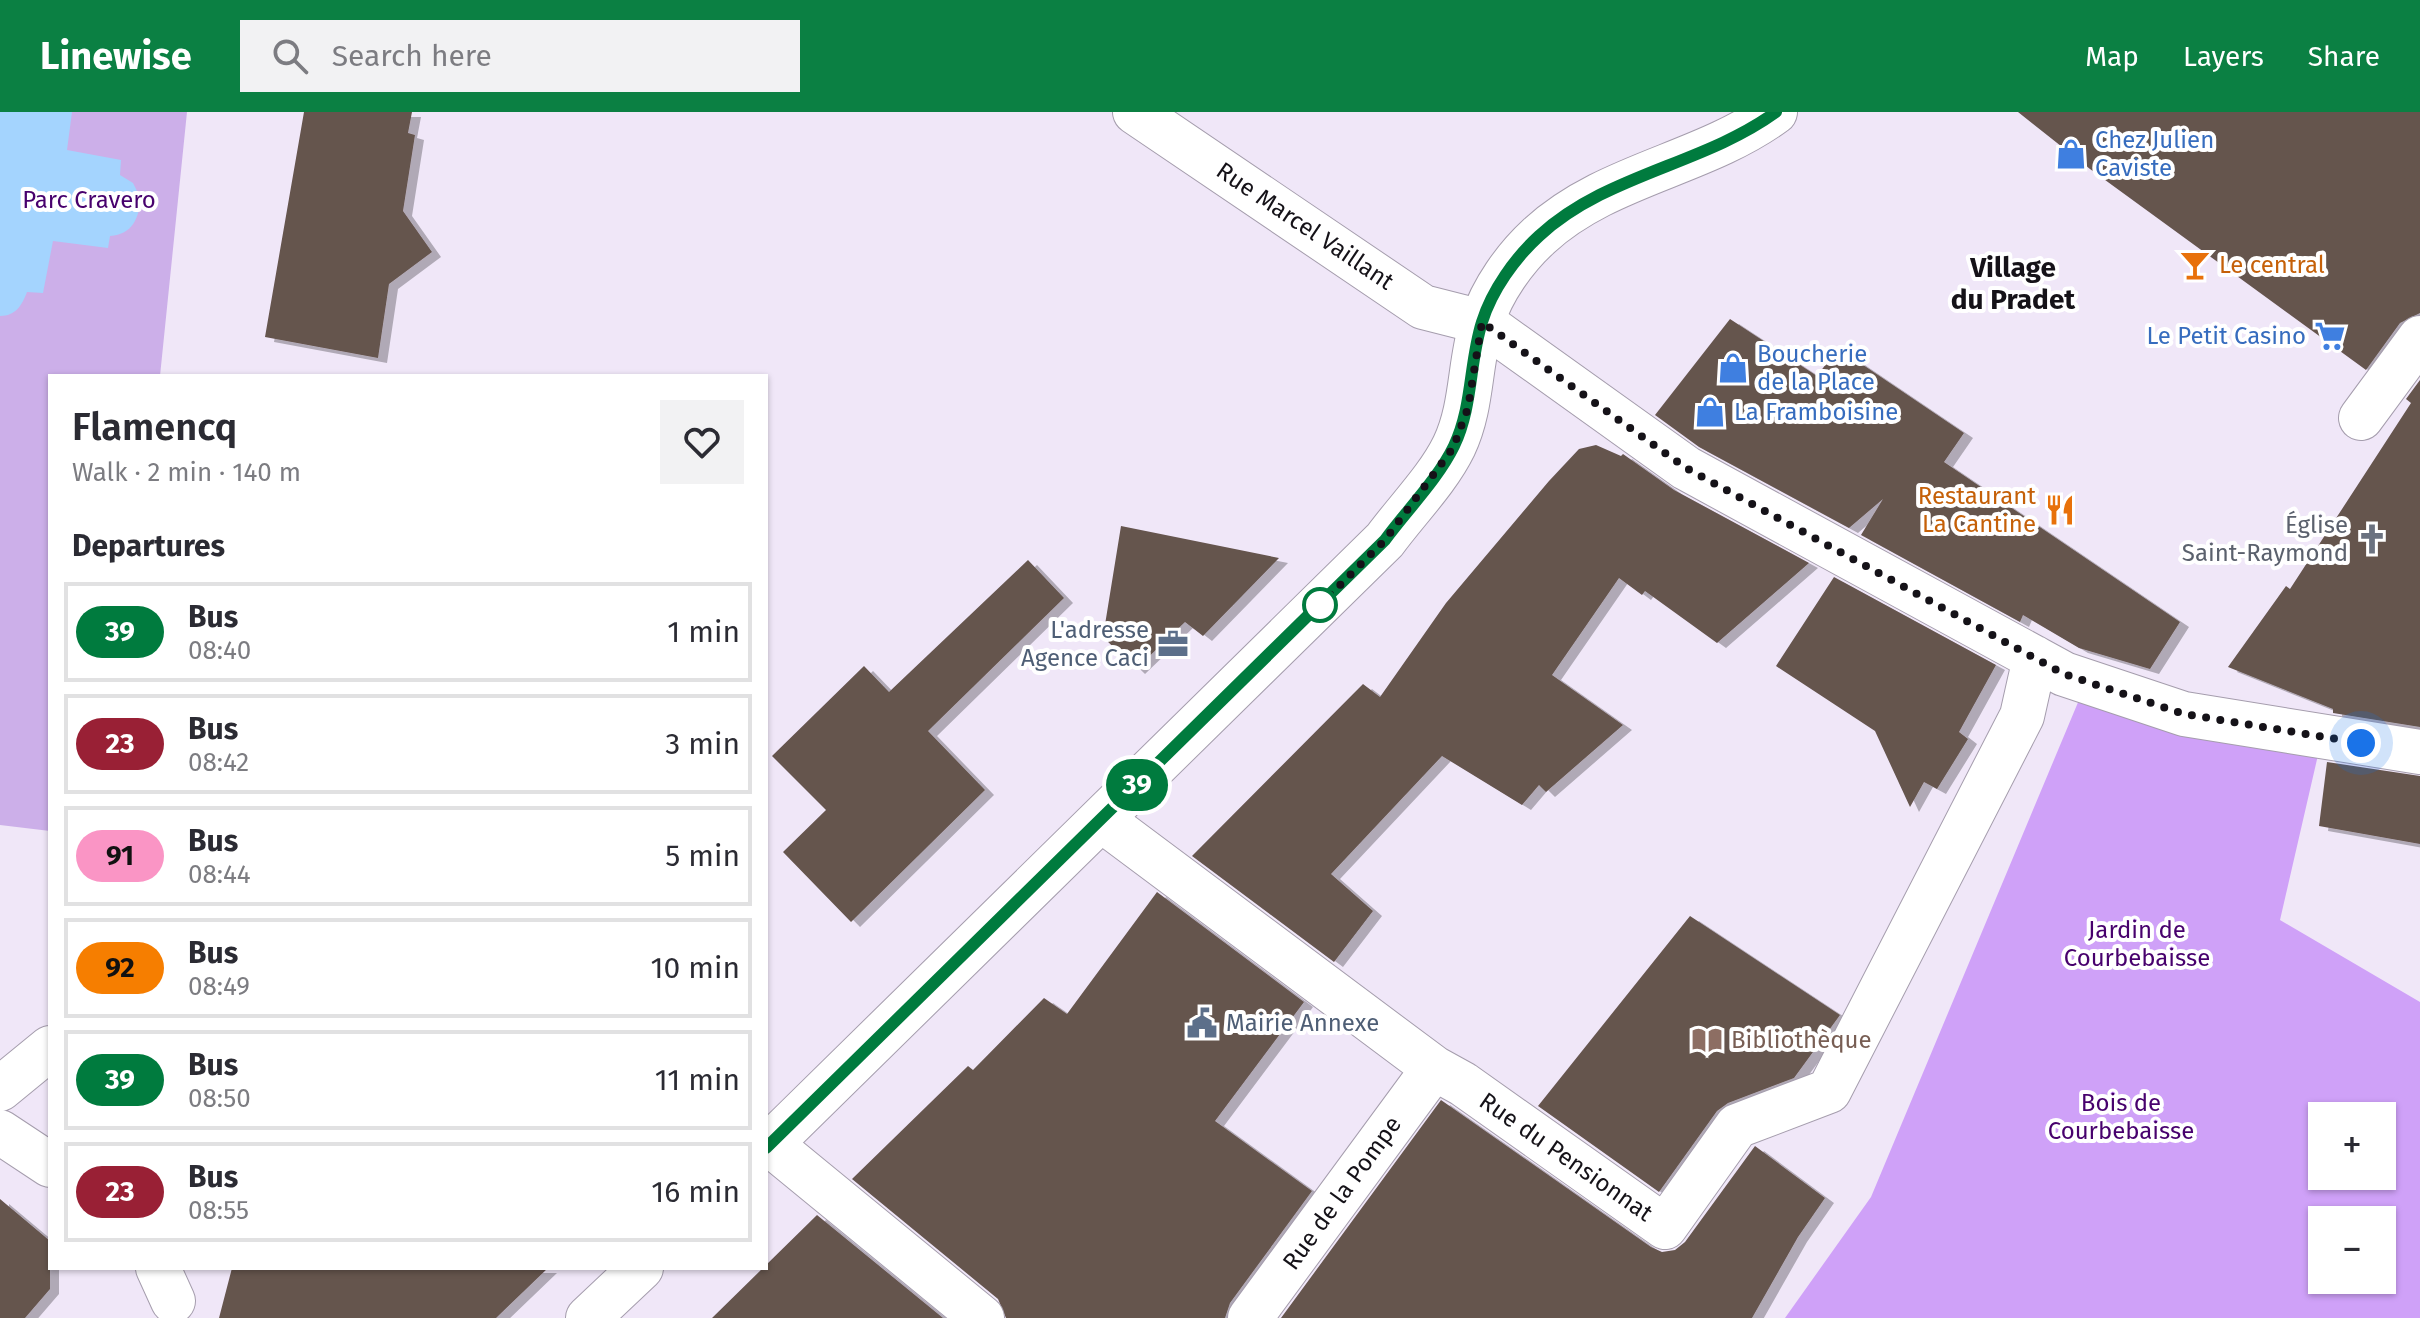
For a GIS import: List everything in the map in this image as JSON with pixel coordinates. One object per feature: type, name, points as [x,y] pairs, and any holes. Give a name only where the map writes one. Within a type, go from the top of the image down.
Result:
[{"type":"street","name":"Rue Marcel Vaillant","points":[[1135,112],[1423,307],[1482,322]]},
{"type":"street","points":[[982,1318],[768,1146],[1385,540],[1453,448],[1468,408],[1482,322],[1501,280],[1538,237],[1587,199],[1709,148],[1773,114]]},
{"type":"street","points":[[1482,322],[1686,468],[2050,666],[2184,714],[2420,752]]},
{"type":"street","points":[[2361,418],[2420,338]]},
{"type":"street","name":"Rue du Pensionnat","points":[[1102,820],[1434,1068],[1463,1084],[1665,1227],[1737,1126],[1829,1091],[2050,666]]},
{"type":"street","points":[[0,1089],[48,1050]]},
{"type":"street","name":"Rue de la Pompe","points":[[1250,1318],[1434,1068]]},
{"type":"street","points":[[0,1132],[48,1164]]},
{"type":"street","points":[[588,1318],[639,1270]]},
{"type":"green space","name":"Parc Cravero","points":[[0,112],[187,112],[160,374],[48,374],[48,831],[0,825]]},
{"type":"green space","name":"Bois de Courbebaisse","points":[[2079,700],[2318,755],[2280,920],[2420,1002],[2420,1318],[1785,1318],[1871,1197]]},
{"type":"water","points":[[0,112],[72,112],[67,150],[121,160],[120,175],[133,183],[141,199],[133,224],[124,232],[110,236],[108,248],[53,241],[43,293],[27,292],[18,309],[0,316]]},
{"type":"building","points":[[304,112],[412,112],[408,133],[415,135],[403,211],[432,252],[389,284],[378,358],[265,337]]},
{"type":"building","points":[[2018,112],[2420,112],[2420,313],[2400,323],[2366,370],[2090,169]]},
{"type":"building","points":[[1730,319],[1817,376],[1838,348],[1964,433],[1944,462],[2180,622],[2150,669],[2079,648],[2023,615],[2020,622],[1861,535],[1883,499],[1849,528],[1699,447],[1655,415]]},
{"type":"building","points":[[2420,380],[2420,727],[2333,713],[2333,709],[2228,667],[2286,586],[2290,589],[2411,403],[2406,399]]},
{"type":"building","points":[[1596,445],[1621,456],[1623,454],[1674,490],[1809,563],[1717,643],[1645,591],[1642,595],[1619,578],[1552,675],[1623,725],[1546,792],[1539,785],[1522,805],[1442,756],[1331,874],[1373,911],[1334,962],[1192,856],[1363,684],[1380,697],[1446,603],[1549,481],[1579,449]]},
{"type":"building","points":[[1121,526],[1279,558],[1203,636],[1185,622],[1136,669],[1103,637]]},
{"type":"building","points":[[1028,560],[1064,598],[928,731],[985,790],[851,922],[783,852],[826,810],[772,756],[864,666],[889,692]]},
{"type":"building","points":[[1834,577],[1996,665],[1959,732],[1968,739],[1937,789],[1924,782],[1910,807],[1875,731],[1776,666]]},
{"type":"building","points":[[2327,762],[2420,776],[2420,844],[2319,826]]},
{"type":"building","points":[[1157,892],[1304,1002],[1215,1121],[1312,1191],[1230,1303],[1225,1318],[1006,1318],[998,1299],[852,1179],[968,1066],[973,1070],[1044,998],[1067,1014]]},
{"type":"building","name":"Bibliothèque","points":[[1690,916],[1840,1015],[1794,1078],[1728,1103],[1717,1111],[1659,1192],[1538,1106]]},
{"type":"building","points":[[1441,1100],[1662,1252],[1675,1250],[1685,1242],[1755,1146],[1825,1198],[1798,1237],[1752,1318],[1281,1318]]},
{"type":"building","points":[[0,1199],[48,1239],[50,1289],[25,1318],[0,1318]]},
{"type":"building","points":[[817,1215],[943,1318],[712,1318],[761,1270],[768,1270],[768,1263]]},
{"type":"building","points":[[231,1270],[546,1270],[496,1318],[219,1318]]},
{"type":"bus line","name":"39","points":[[768,1146],[1385,540],[1453,448],[1468,408],[1482,322],[1501,280],[1538,237],[1587,199],[1709,148],[1776,112]]},
{"type":"place","name":"Chez Julien Caviste","points":[[2071,154]]},
{"type":"place","name":"Le central","points":[[2195,265]]},
{"type":"place","name":"Le Petit Casino","points":[[2330,336]]},
{"type":"place","name":"Boucherie de la Place","points":[[1733,368]]},
{"type":"place","name":"La Framboisine","points":[[1710,412]]},
{"type":"place","name":"Restaurant La Cantine","points":[[2060,510]]},
{"type":"place","name":"Église Saint-Raymond","points":[[2372,539]]},
{"type":"place","name":"L'adresse Agence Caci","points":[[1173,644]]},
{"type":"place","name":"Mairie Annexe","points":[[1202,1023]]},
{"type":"place","name":"Bibliothèque","points":[[1707,1040]]},
{"type":"district","name":"Village du Pradet","points":[[2013,283]]},
{"type":"route","points":[[1320,605],[1385,540],[1453,448],[1468,408],[1482,322],[1686,468],[2064,674],[2184,714],[2361,743]]},
{"type":"park label","name":"Jardin de Courbebaisse","points":[[2137,944]]}]
